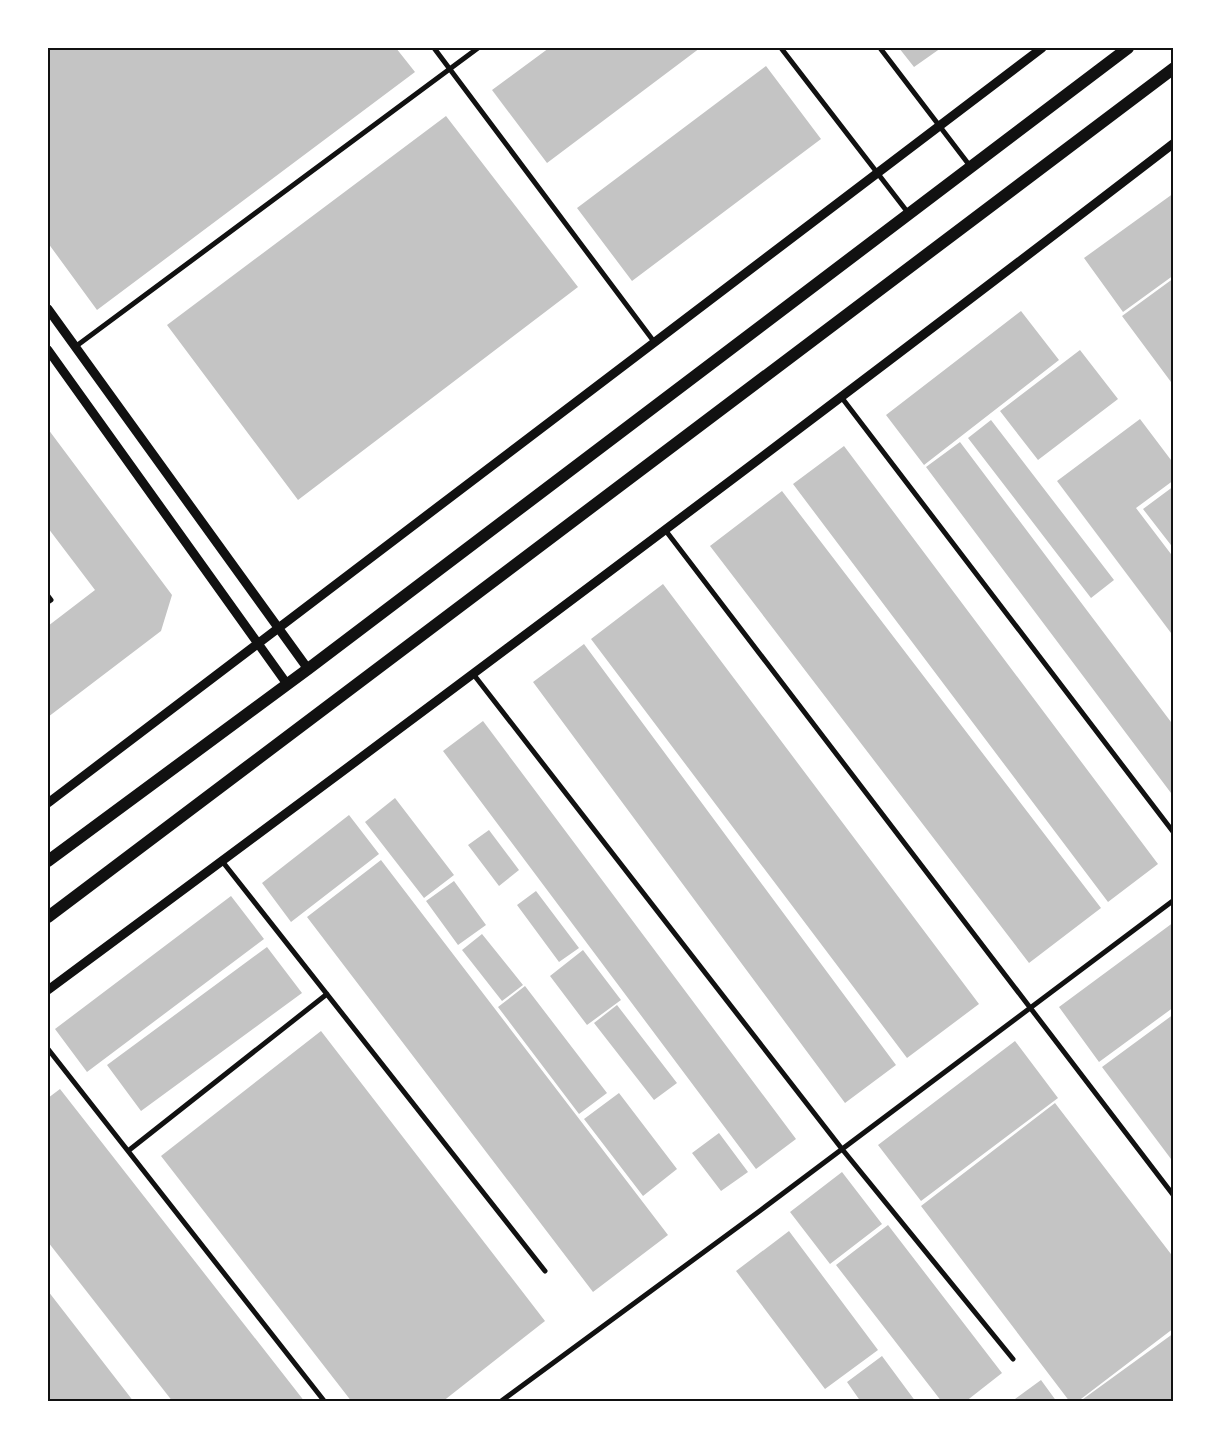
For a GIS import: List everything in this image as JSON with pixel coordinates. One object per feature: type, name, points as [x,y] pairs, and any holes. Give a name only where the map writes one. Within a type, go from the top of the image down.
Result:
[{"type":"main road","points":[[48,861],[308,669],[910,215],[1128,48]]},
{"type":"main road","points":[[48,917],[1174,68]]},
{"type":"street","points":[[434,48],[655,343]]},
{"type":"street","points":[[75,346],[478,48]]},
{"type":"street","points":[[781,48],[910,215]]},
{"type":"street","points":[[880,48],[972,168]]},
{"type":"street","points":[[48,803],[281,628],[1042,48]]},
{"type":"street","points":[[48,990],[474,675],[842,398],[1174,143]]},
{"type":"street","points":[[48,309],[281,628],[308,669]]},
{"type":"street","points":[[48,350],[288,684]]},
{"type":"street","points":[[842,398],[1174,833]]},
{"type":"street","points":[[666,530],[1174,1196]]},
{"type":"street","points":[[48,596],[50,600],[48,602]]},
{"type":"street","points":[[474,675],[842,1149],[1013,1359]]},
{"type":"street","points":[[222,861],[545,1270]]},
{"type":"street","points":[[500,1402],[1174,900]]},
{"type":"street","points":[[128,1151],[327,994]]},
{"type":"street","points":[[48,1049],[325,1402]]},
{"type":"building","points":[[48,48],[396,48],[415,72],[97,310],[48,243]]},
{"type":"building","points":[[549,48],[700,48],[547,163],[492,90]]},
{"type":"building","points":[[899,48],[941,48],[914,67]]},
{"type":"building","points":[[766,66],[821,139],[632,281],[577,208]]},
{"type":"building","points":[[446,116],[578,287],[298,500],[167,325]]},
{"type":"building","points":[[1174,193],[1174,275],[1123,312],[1084,258]]},
{"type":"building","points":[[1174,278],[1174,380],[1171,382],[1122,316]]},
{"type":"building","points":[[1021,311],[1059,360],[924,465],[886,415]]},
{"type":"building","points":[[1080,350],[1118,399],[1038,460],[1000,411]]},
{"type":"building","points":[[1140,419],[1174,464],[1174,480],[1136,508],[1174,558],[1174,637],[1057,481]]},
{"type":"building","points":[[991,420],[1114,580],[1091,598],[968,438]]},
{"type":"building","points":[[48,429],[172,595],[161,631],[48,717],[48,626],[95,590],[48,528]]},
{"type":"building","points":[[960,442],[1174,726],[1174,797],[926,467]]},
{"type":"building","points":[[844,446],[1158,864],[1108,902],[793,484]]},
{"type":"building","points":[[1174,486],[1174,549],[1143,509]]},
{"type":"building","points":[[782,491],[1101,908],[1029,963],[710,546]]},
{"type":"building","points":[[663,584],[979,1004],[907,1058],[591,639]]},
{"type":"building","points":[[584,644],[896,1065],[845,1103],[533,682]]},
{"type":"building","points":[[483,721],[796,1139],[756,1169],[443,751]]},
{"type":"building","points":[[395,798],[454,875],[424,898],[365,822]]},
{"type":"building","points":[[349,815],[379,854],[291,922],[262,883]]},
{"type":"building","points":[[489,830],[519,870],[499,886],[468,845]]},
{"type":"building","points":[[381,860],[668,1235],[593,1292],[307,917]]},
{"type":"building","points":[[454,881],[486,925],[458,945],[426,901]]},
{"type":"building","points":[[536,891],[579,948],[559,962],[517,905]]},
{"type":"building","points":[[231,896],[264,939],[87,1072],[55,1029]]},
{"type":"building","points":[[1174,922],[1174,1007],[1099,1062],[1059,1007]]},
{"type":"building","points":[[482,934],[523,985],[502,1001],[462,950]]},
{"type":"building","points":[[267,947],[302,993],[141,1111],[107,1065]]},
{"type":"building","points":[[583,950],[621,1000],[587,1025],[550,976]]},
{"type":"building","points":[[525,986],[607,1093],[579,1114],[498,1007]]},
{"type":"building","points":[[617,1005],[677,1083],[654,1100],[594,1023]]},
{"type":"building","points":[[1174,1014],[1174,1163],[1102,1067]]},
{"type":"building","points":[[321,1031],[545,1321],[442,1402],[352,1402],[161,1156]]},
{"type":"building","points":[[1015,1041],[1058,1098],[921,1201],[878,1145]]},
{"type":"building","points":[[60,1089],[305,1402],[173,1402],[48,1242],[48,1098]]},
{"type":"building","points":[[619,1093],[677,1169],[643,1196],[584,1119]]},
{"type":"building","points":[[1055,1103],[1174,1258],[1174,1328],[1077,1402],[1070,1402],[921,1206]]},
{"type":"building","points":[[719,1133],[748,1172],[721,1191],[692,1153]]},
{"type":"building","points":[[842,1172],[882,1224],[830,1264],[790,1212]]},
{"type":"building","points":[[888,1225],[1002,1373],[965,1402],[942,1402],[836,1265]]},
{"type":"building","points":[[789,1231],[878,1350],[825,1389],[736,1271]]},
{"type":"building","points":[[48,1291],[134,1402],[48,1402]]},
{"type":"building","points":[[1174,1333],[1174,1402],[1079,1402]]},
{"type":"building","points":[[882,1356],[916,1402],[861,1402],[847,1382]]},
{"type":"building","points":[[1041,1380],[1057,1402],[1011,1402]]}]
